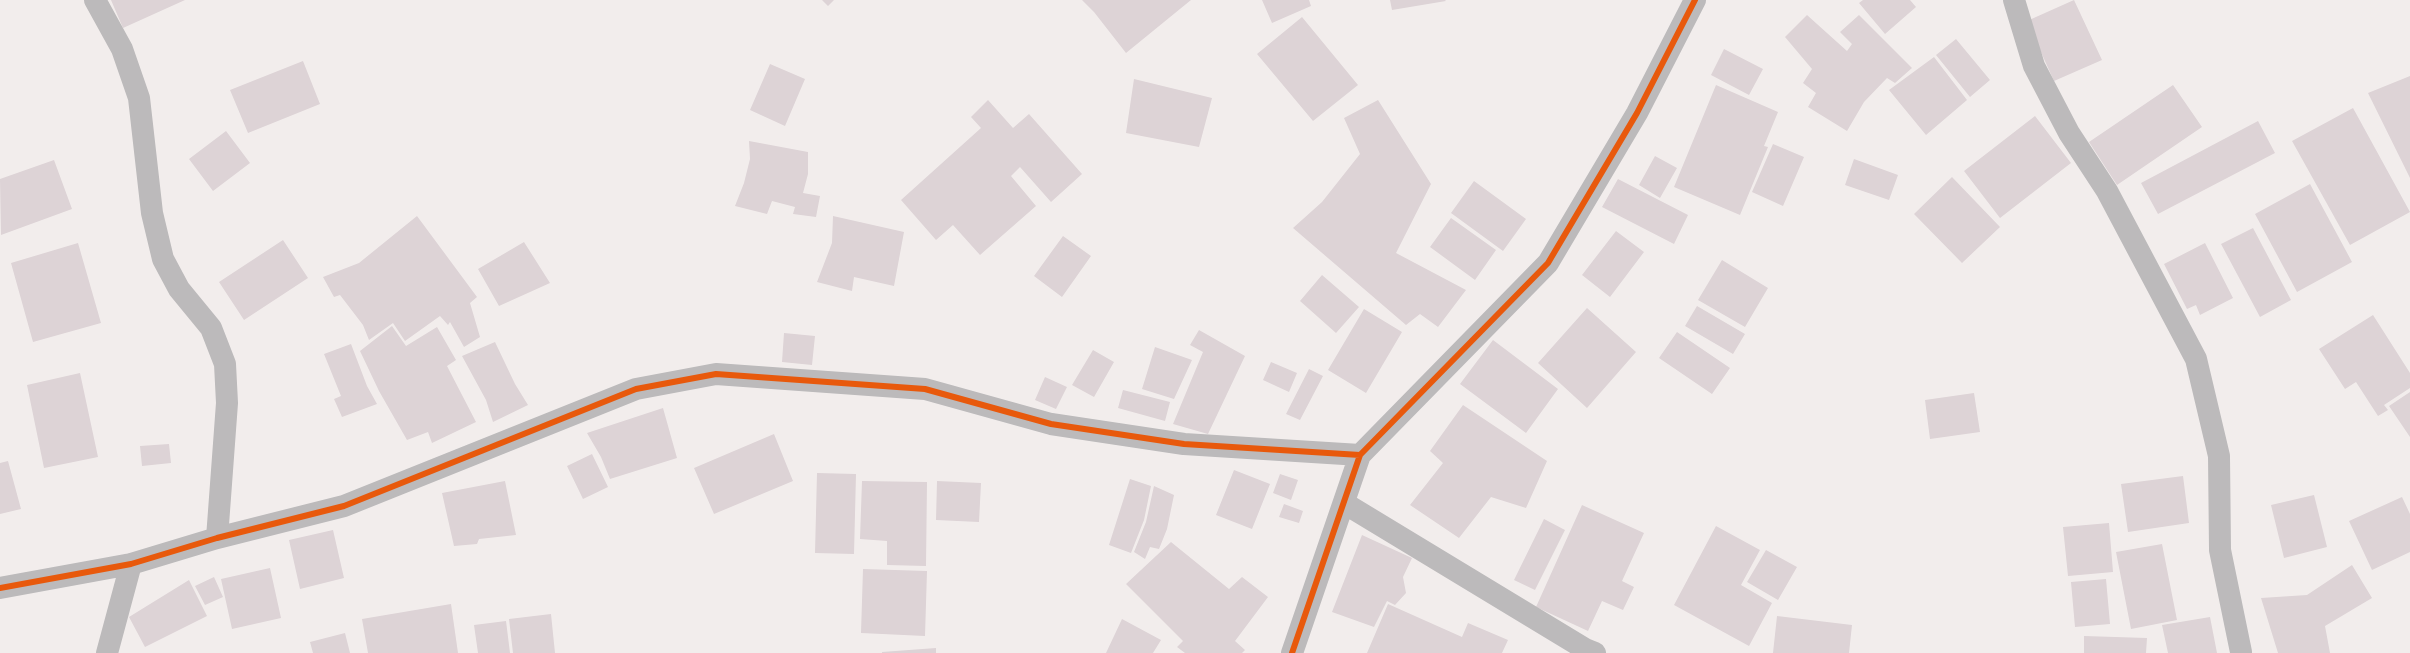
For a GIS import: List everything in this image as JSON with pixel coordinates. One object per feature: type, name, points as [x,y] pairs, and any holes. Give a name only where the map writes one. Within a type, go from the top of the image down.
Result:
[{"type":"street","points":[[95,0],[122,49],[139,98],[152,213],[163,259],[179,289],[210,328],[225,364],[227,403],[216,538]]},
{"type":"street","points":[[1292,653],[1360,455],[1548,263],[1637,113],[1695,0]]},
{"type":"street","points":[[2014,0],[2034,66],[2069,133],[2107,191],[2196,359],[2219,456],[2220,550],[2241,652]]},
{"type":"street","points":[[0,588],[131,564],[216,538],[344,506],[636,389],[716,374],[925,389],[1051,424],[1184,444],[1360,455]]},
{"type":"street","points":[[1344,503],[1585,649],[1595,653]]},
{"type":"street","points":[[107,653],[131,564]]},
{"type":"building","points":[[111,0],[185,0],[123,28]]},
{"type":"building","points":[[822,0],[834,0],[828,6]]},
{"type":"building","points":[[1082,0],[1191,0],[1126,53],[1094,12]]},
{"type":"building","points":[[1262,0],[1309,0],[1311,6],[1272,23]]},
{"type":"building","points":[[1390,0],[1445,0],[1446,1],[1392,10]]},
{"type":"building","points":[[1863,0],[1910,0],[1916,7],[1885,34],[1859,3]]},
{"type":"building","points":[[2074,0],[2102,60],[2054,81],[2027,21]]},
{"type":"building","points":[[1807,15],[1847,51],[1852,44],[1840,32],[1859,15],[1912,68],[1895,83],[1887,78],[1864,102],[1847,131],[1808,107],[1816,93],[1803,83],[1812,69],[1785,37]]},
{"type":"building","points":[[1302,17],[1358,85],[1313,121],[1257,54]]},
{"type":"building","points":[[1956,39],[1990,80],[1970,97],[1936,55]]},
{"type":"building","points":[[1724,49],[1763,69],[1749,95],[1711,75]]},
{"type":"building","points":[[1934,57],[1967,100],[1926,135],[1889,90]]},
{"type":"building","points":[[303,61],[320,104],[248,133],[230,90]]},
{"type":"building","points":[[770,64],[805,79],[785,126],[750,110]]},
{"type":"building","points":[[2410,76],[2410,178],[2368,93]]},
{"type":"building","points":[[1134,79],[1212,98],[1199,147],[1126,133]]},
{"type":"building","points":[[1716,85],[1778,112],[1764,146],[1768,147],[1740,215],[1674,187]]},
{"type":"building","points":[[2173,85],[2202,127],[2117,185],[2089,142]]},
{"type":"building","points":[[988,100],[1013,128],[1029,114],[1082,174],[1051,202],[1020,167],[1011,176],[1036,206],[980,255],[953,225],[936,240],[901,200],[981,128],[971,117]]},
{"type":"building","points":[[1378,100],[1431,184],[1396,253],[1466,290],[1438,327],[1420,314],[1406,325],[1293,228],[1322,202],[1360,154],[1344,118]]},
{"type":"building","points":[[2353,108],[2410,212],[2350,245],[2292,141]]},
{"type":"building","points":[[2035,116],[2071,163],[2000,218],[1964,171]]},
{"type":"building","points":[[2258,121],[2275,153],[2158,214],[2141,183]]},
{"type":"building","points":[[226,131],[250,163],[213,191],[189,159]]},
{"type":"building","points":[[749,141],[808,152],[808,174],[803,193],[820,196],[816,217],[793,214],[795,207],[772,201],[767,214],[735,206],[744,183],[750,159]]},
{"type":"building","points":[[1773,144],[1804,157],[1783,206],[1752,192]]},
{"type":"building","points":[[1655,156],[1677,168],[1660,198],[1639,185]]},
{"type":"building","points":[[1854,159],[1898,175],[1889,200],[1845,185]]},
{"type":"building","points":[[54,160],[72,209],[1,235],[0,179]]},
{"type":"building","points":[[1952,177],[2000,227],[1962,263],[1914,214]]},
{"type":"building","points":[[1618,179],[1688,215],[1674,244],[1602,207]]},
{"type":"building","points":[[1474,181],[1526,219],[1503,251],[1451,213]]},
{"type":"building","points":[[2310,184],[2352,262],[2297,292],[2255,214]]},
{"type":"building","points":[[417,216],[477,297],[470,303],[480,337],[464,347],[450,322],[448,325],[440,316],[405,341],[393,323],[369,340],[363,325],[340,295],[334,297],[323,277],[359,263]]},
{"type":"building","points":[[833,216],[904,232],[894,286],[854,277],[852,291],[817,282],[832,243]]},
{"type":"building","points":[[1451,218],[1496,250],[1475,280],[1430,247]]},
{"type":"building","points":[[2253,228],[2291,300],[2260,317],[2221,244]]},
{"type":"building","points":[[1616,231],[1644,252],[1610,297],[1582,275]]},
{"type":"building","points":[[1063,236],[1091,256],[1062,297],[1034,276]]},
{"type":"building","points":[[283,240],[308,278],[244,320],[219,282]]},
{"type":"building","points":[[524,242],[550,283],[499,306],[478,269]]},
{"type":"building","points":[[78,243],[101,323],[33,342],[11,263]]},
{"type":"building","points":[[2205,243],[2233,298],[2200,315],[2196,305],[2187,309],[2164,264]]},
{"type":"building","points":[[1722,260],[1768,288],[1745,327],[1698,300]]},
{"type":"building","points":[[1322,275],[1359,307],[1336,333],[1300,301]]},
{"type":"building","points":[[1697,306],[1745,334],[1733,354],[1685,326]]},
{"type":"building","points":[[1587,308],[1636,352],[1587,408],[1538,363]]},
{"type":"building","points":[[1364,309],[1402,332],[1366,393],[1328,370]]},
{"type":"building","points":[[2373,315],[2410,373],[2410,388],[2384,405],[2388,410],[2378,416],[2356,382],[2345,389],[2319,349]]},
{"type":"building","points":[[392,326],[406,346],[437,327],[456,360],[447,366],[476,422],[432,443],[428,432],[407,440],[379,391],[360,351]]},
{"type":"building","points":[[1199,330],[1245,356],[1208,434],[1173,424],[1203,352],[1190,345]]},
{"type":"building","points":[[1677,332],[1730,368],[1712,394],[1659,358]]},
{"type":"building","points":[[784,333],[815,336],[812,365],[782,362]]},
{"type":"building","points":[[1493,340],[1558,389],[1526,433],[1460,384]]},
{"type":"building","points":[[495,342],[515,384],[528,405],[493,422],[486,400],[462,356]]},
{"type":"building","points":[[351,344],[367,386],[377,404],[342,417],[334,399],[341,396],[324,354]]},
{"type":"building","points":[[1155,347],[1192,360],[1174,399],[1142,389]]},
{"type":"building","points":[[1093,350],[1114,362],[1094,397],[1072,385]]},
{"type":"building","points":[[1271,362],[1297,373],[1289,392],[1263,380]]},
{"type":"building","points":[[1309,369],[1323,376],[1300,420],[1286,414]]},
{"type":"building","points":[[80,373],[98,457],[44,468],[27,385]]},
{"type":"building","points":[[1045,377],[1067,387],[1056,409],[1035,400]]},
{"type":"building","points":[[1123,390],[1170,402],[1165,421],[1118,408]]},
{"type":"building","points":[[2410,392],[2410,437],[2389,406]]},
{"type":"building","points":[[1974,393],[1980,432],[1930,439],[1925,400]]},
{"type":"building","points":[[1463,405],[1547,461],[1526,508],[1491,497],[1459,538],[1410,505],[1443,463],[1430,451]]},
{"type":"building","points":[[663,408],[677,458],[610,479],[601,457],[587,433]]},
{"type":"building","points":[[774,434],[793,481],[714,514],[694,468]]},
{"type":"building","points":[[169,444],[171,463],[142,466],[140,446]]},
{"type":"building","points":[[592,454],[608,487],[583,499],[567,466]]},
{"type":"building","points":[[8,461],[21,509],[0,514],[0,463]]},
{"type":"building","points":[[1234,470],[1270,484],[1252,529],[1216,515]]},
{"type":"building","points":[[817,473],[856,474],[854,554],[815,553]]},
{"type":"building","points":[[1280,474],[1298,480],[1291,500],[1273,493]]},
{"type":"building","points":[[2183,476],[2189,523],[2128,532],[2121,484]]},
{"type":"building","points":[[1130,479],[1151,486],[1144,520],[1131,553],[1109,545]]},
{"type":"building","points":[[505,481],[516,535],[479,539],[477,544],[454,546],[442,493]]},
{"type":"building","points":[[862,481],[927,482],[926,566],[887,565],[887,541],[860,539]]},
{"type":"building","points":[[937,481],[981,483],[979,522],[936,520]]},
{"type":"building","points":[[1154,486],[1174,495],[1167,529],[1159,549],[1150,547],[1145,559],[1134,552],[1146,522]]},
{"type":"building","points":[[2314,495],[2327,547],[2284,558],[2271,505]]},
{"type":"building","points":[[2402,497],[2410,514],[2410,552],[2372,570],[2349,521]]},
{"type":"building","points":[[1284,504],[1303,511],[1299,523],[1279,517]]},
{"type":"building","points":[[1582,505],[1644,533],[1622,581],[1634,587],[1623,610],[1602,601],[1588,631],[1536,607]]},
{"type":"building","points":[[1544,519],[1565,530],[1535,590],[1514,580]]},
{"type":"building","points":[[2109,523],[2113,572],[2068,576],[2063,527]]},
{"type":"building","points":[[1716,526],[1760,550],[1741,585],[1772,603],[1749,646],[1674,605]]},
{"type":"building","points":[[333,530],[344,578],[300,589],[289,540]]},
{"type":"building","points":[[1362,535],[1412,558],[1403,577],[1406,593],[1395,605],[1387,601],[1374,627],[1332,612]]},
{"type":"building","points":[[1171,542],[1229,589],[1242,577],[1268,597],[1235,641],[1245,650],[1242,653],[1185,653],[1177,647],[1183,641],[1126,584]]},
{"type":"building","points":[[2162,544],[2177,620],[2131,629],[2116,552]]},
{"type":"building","points":[[1766,550],[1797,567],[1778,600],[1747,582]]},
{"type":"building","points":[[2352,565],[2372,598],[2325,626],[2330,653],[2278,653],[2261,598],[2307,595]]},
{"type":"building","points":[[270,568],[281,618],[232,629],[221,579]]},
{"type":"building","points":[[863,569],[927,571],[925,636],[861,633]]},
{"type":"building","points":[[214,577],[223,597],[205,605],[195,586]]},
{"type":"building","points":[[2106,579],[2110,624],[2075,627],[2071,582]]},
{"type":"building","points":[[189,580],[207,616],[145,647],[129,617]]},
{"type":"building","points":[[451,604],[458,653],[368,653],[362,619]]},
{"type":"building","points":[[1388,604],[1462,637],[1468,623],[1508,640],[1502,653],[1367,653]]},
{"type":"building","points":[[551,614],[555,653],[513,653],[509,619]]},
{"type":"building","points":[[1777,616],[1852,625],[1849,653],[1773,653]]},
{"type":"building","points":[[2210,617],[2217,653],[2168,653],[2162,625]]},
{"type":"building","points":[[1122,619],[1161,640],[1153,653],[1106,653]]},
{"type":"building","points":[[506,621],[510,653],[478,653],[474,625]]},
{"type":"building","points":[[345,633],[350,653],[313,653],[310,642]]},
{"type":"building","points":[[2084,636],[2147,638],[2146,653],[2084,653]]},
{"type":"building","points":[[936,648],[936,653],[882,653],[882,652]]},
{"type":"cycle path","points":[[1292,653],[1360,455],[1548,263],[1637,113],[1695,0]]},
{"type":"cycle path","points":[[0,588],[131,564],[217,538],[344,506],[636,389],[716,374],[925,389],[1051,424],[1184,444],[1360,455]]}]
